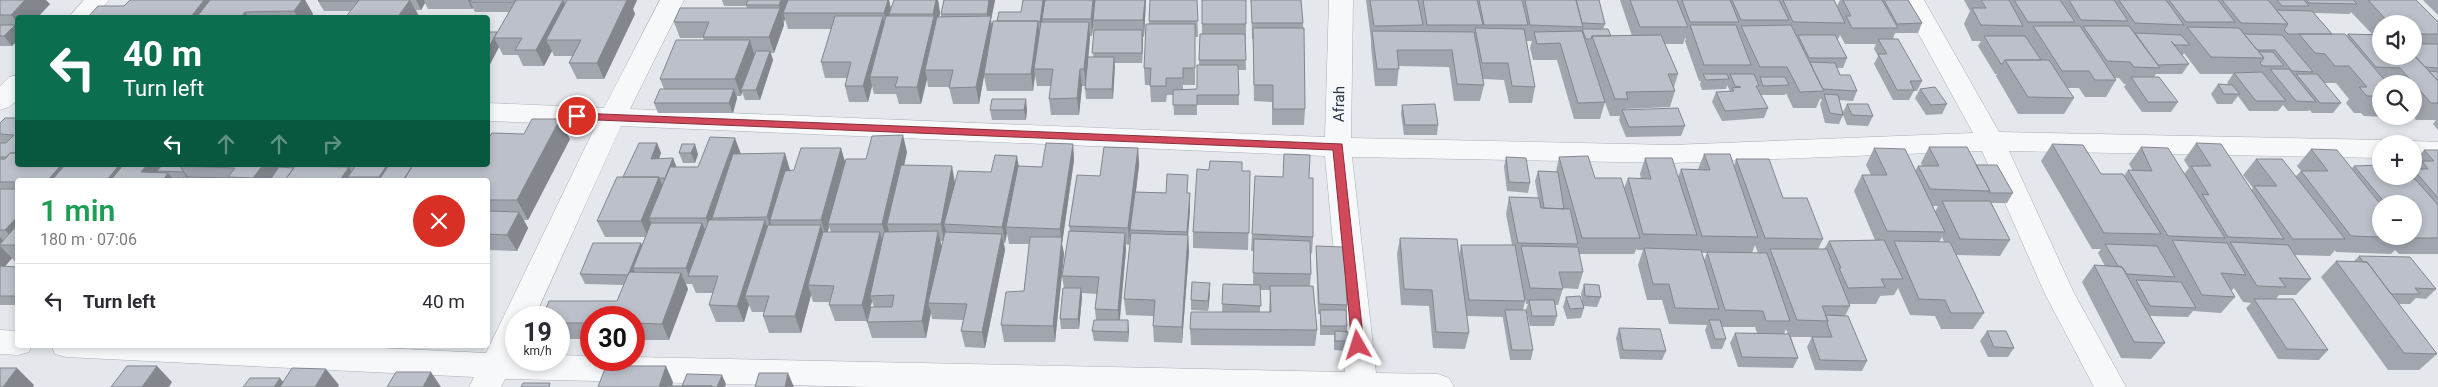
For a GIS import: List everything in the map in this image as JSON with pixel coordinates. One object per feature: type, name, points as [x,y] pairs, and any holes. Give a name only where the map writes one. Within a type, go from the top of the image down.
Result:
[{"type":"street","points":[[83,15],[97,0]]},
{"type":"street","points":[[525,306],[612,118],[672,0]]},
{"type":"street","name":"Afrah","points":[[1341,0],[1338,147],[1362,386]]},
{"type":"street","points":[[1912,0],[1990,140],[2060,294],[2110,387]]},
{"type":"street","points":[[490,112],[1338,147],[1672,154],[1990,140],[2372,149]]},
{"type":"street","points":[[2422,150],[2438,151]]},
{"type":"street","points":[[0,342],[15,343]]},
{"type":"street","points":[[491,377],[505,347]]},
{"type":"street","points":[[106,348],[491,377],[1438,387]]},
{"type":"building","points":[[0,0],[25,0],[11,15],[0,15]]},
{"type":"building","points":[[130,0],[204,0],[192,15],[90,15],[98,6],[124,6]]},
{"type":"building","points":[[210,0],[302,0],[294,11],[245,12],[242,15],[198,15]]},
{"type":"building","points":[[319,0],[359,0],[318,1]]},
{"type":"building","points":[[359,0],[410,0],[399,15],[347,15]]},
{"type":"building","points":[[471,0],[516,0],[515,2],[470,2]]},
{"type":"building","points":[[516,0],[563,0],[536,50],[515,50],[522,38],[494,38]]},
{"type":"building","points":[[567,0],[627,0],[597,63],[569,63],[581,40],[546,40]]},
{"type":"building","points":[[748,0],[781,0],[779,5],[746,5]]},
{"type":"building","points":[[788,0],[888,0],[884,13],[783,13]]},
{"type":"building","points":[[894,0],[936,0],[933,14],[889,14]]},
{"type":"building","points":[[944,0],[989,0],[987,14],[941,14]]},
{"type":"building","points":[[1023,0],[1043,0],[1040,22],[997,21],[999,12],[1021,12]]},
{"type":"building","points":[[1045,0],[1093,0],[1091,19],[1042,19]]},
{"type":"building","points":[[1095,0],[1145,0],[1143,20],[1093,20]]},
{"type":"building","points":[[1150,0],[1197,0],[1198,21],[1149,21]]},
{"type":"building","points":[[1202,0],[1246,0],[1246,24],[1202,24]]},
{"type":"building","points":[[1251,0],[1301,0],[1303,23],[1252,23]]},
{"type":"building","points":[[1370,0],[1418,0],[1423,25],[1374,26]]},
{"type":"building","points":[[1423,0],[1477,0],[1483,25],[1427,25]]},
{"type":"building","points":[[1479,0],[1522,0],[1528,25],[1484,25]]},
{"type":"building","points":[[1525,0],[1576,0],[1583,27],[1530,25]]},
{"type":"building","points":[[1576,0],[1599,0],[1605,24],[1582,23]]},
{"type":"building","points":[[1630,0],[1677,0],[1688,27],[1640,27]]},
{"type":"building","points":[[1682,0],[1730,0],[1739,22],[1690,22]]},
{"type":"building","points":[[1732,0],[1779,0],[1789,20],[1741,20]]},
{"type":"building","points":[[1783,0],[1834,0],[1845,23],[1793,22]]},
{"type":"building","points":[[1843,0],[1882,0],[1898,28],[1852,28],[1846,16],[1851,16]]},
{"type":"building","points":[[1884,0],[1908,0],[1922,23],[1897,24]]},
{"type":"building","points":[[1981,0],[2009,0],[2023,26],[1981,25],[1972,8],[1986,8]]},
{"type":"building","points":[[2014,0],[2060,0],[2075,22],[2028,22]]},
{"type":"building","points":[[2069,0],[2114,0],[2128,21],[2081,20]]},
{"type":"building","points":[[2119,0],[2166,0],[2184,25],[2135,23]]},
{"type":"building","points":[[2169,0],[2218,0],[2235,22],[2186,22]]},
{"type":"building","points":[[2222,0],[2268,0],[2288,24],[2241,23]]},
{"type":"building","points":[[2277,0],[2304,0],[2309,6],[2282,6]]},
{"type":"building","points":[[2306,0],[2353,0],[2357,4],[2309,3]]},
{"type":"building","points":[[2368,0],[2416,0],[2438,22],[2438,34],[2422,34],[2422,15],[2382,15]]},
{"type":"building","points":[[680,8],[780,8],[769,37],[703,37],[709,22],[674,22]]},
{"type":"building","points":[[2276,10],[2312,11],[2332,34],[2288,34],[2284,30],[2288,24]]},
{"type":"building","points":[[835,16],[883,16],[863,86],[845,86],[851,62],[821,62]]},
{"type":"building","points":[[886,16],[934,16],[917,87],[895,87],[898,77],[870,77]]},
{"type":"building","points":[[991,16],[976,87],[949,88],[953,70],[925,70],[937,17]]},
{"type":"building","points":[[993,21],[1038,21],[1031,74],[984,74]]},
{"type":"building","points":[[1041,22],[1089,22],[1084,69],[1080,69],[1077,98],[1049,99],[1053,69],[1034,69]]},
{"type":"building","points":[[1146,24],[1195,24],[1195,68],[1183,68],[1183,78],[1166,78],[1166,86],[1150,86],[1151,68],[1144,68]]},
{"type":"building","points":[[0,25],[15,25],[4,36],[0,36]]},
{"type":"building","points":[[1690,25],[1736,25],[1751,65],[1704,65]]},
{"type":"building","points":[[1791,25],[1824,91],[1800,92],[1787,67],[1760,67],[1741,26]]},
{"type":"building","points":[[2033,26],[2080,26],[2116,80],[2095,80],[2089,71],[2062,71]]},
{"type":"building","points":[[2083,26],[2129,26],[2160,68],[2134,67],[2130,62],[2107,61]]},
{"type":"building","points":[[2187,27],[2239,28],[2264,58],[2211,57]]},
{"type":"building","points":[[1253,28],[1304,28],[1305,109],[1273,109],[1273,85],[1254,85]]},
{"type":"building","points":[[1475,28],[1524,29],[1535,87],[1512,86],[1508,63],[1482,63]]},
{"type":"building","points":[[1582,29],[1608,29],[1611,36],[1592,36],[1591,39],[1586,39]]},
{"type":"building","points":[[1094,30],[1142,30],[1142,53],[1092,53]]},
{"type":"building","points":[[1372,31],[1474,32],[1484,85],[1457,84],[1452,50],[1397,50],[1399,69],[1377,69]]},
{"type":"building","points":[[1582,31],[1605,102],[1578,103],[1560,43],[1537,44],[1534,32]]},
{"type":"building","points":[[490,32],[497,32],[490,45]]},
{"type":"building","points":[[2135,33],[2181,35],[2190,45],[2175,45],[2171,41],[2189,64],[2158,65]]},
{"type":"building","points":[[1200,34],[1245,34],[1246,60],[1199,60]]},
{"type":"building","points":[[2244,34],[2282,35],[2313,72],[2292,71],[2275,50],[2257,50]]},
{"type":"building","points":[[2299,34],[2345,34],[2380,75],[2372,75],[2372,96],[2367,96],[2359,87],[2367,87],[2349,66],[2335,66],[2325,54],[2315,53]]},
{"type":"building","points":[[2348,34],[2372,35],[2372,62]]},
{"type":"building","points":[[1661,35],[1678,74],[1668,74],[1675,91],[1626,92],[1628,99],[1615,99],[1592,36]]},
{"type":"building","points":[[1798,35],[1835,35],[1847,58],[1809,58]]},
{"type":"building","points":[[1984,36],[2025,36],[2041,60],[2005,60],[2001,64]]},
{"type":"building","points":[[1878,39],[1898,39],[1922,81],[1910,81],[1914,90],[1897,90],[1878,54],[1887,54]]},
{"type":"building","points":[[676,40],[750,40],[735,79],[660,79]]},
{"type":"building","points":[[2422,44],[2438,44],[2438,68],[2425,67],[2422,64]]},
{"type":"building","points":[[756,51],[770,51],[756,90],[741,90]]},
{"type":"building","points":[[2259,52],[2273,52],[2284,66],[2263,66],[2260,63],[2264,58]]},
{"type":"building","points":[[1088,57],[1114,57],[1112,89],[1085,89]]},
{"type":"building","points":[[2005,60],[2049,60],[2074,98],[2028,97]]},
{"type":"building","points":[[1810,62],[1835,63],[1840,75],[1850,75],[1857,91],[1823,89]]},
{"type":"building","points":[[2422,64],[2438,81],[2438,103],[2431,103],[2422,93],[2422,75],[2406,75],[2400,68],[2376,67],[2374,65]]},
{"type":"building","points":[[1197,65],[1238,65],[1239,95],[1197,95],[1197,105],[1173,105],[1173,90],[1197,89]]},
{"type":"building","points":[[2270,69],[2289,69],[2316,102],[2296,101]]},
{"type":"building","points":[[2429,71],[2438,72],[2438,81]]},
{"type":"building","points":[[2262,72],[2286,101],[2256,101],[2234,73]]},
{"type":"building","points":[[1703,74],[1727,74],[1729,79],[1706,80]]},
{"type":"building","points":[[1730,74],[1754,74],[1759,86],[1756,86],[1768,108],[1725,111],[1716,92],[1734,91],[1732,88],[1741,87],[1735,86]]},
{"type":"building","points":[[2296,74],[2317,74],[2341,103],[2320,103]]},
{"type":"building","points":[[1760,77],[1785,77],[1789,85],[1763,86]]},
{"type":"building","points":[[2131,77],[2159,77],[2178,102],[2148,102]]},
{"type":"building","points":[[2218,84],[2232,85],[2240,94],[2224,94]]},
{"type":"building","points":[[1935,87],[1947,104],[1931,105],[1920,89]]},
{"type":"building","points":[[660,89],[734,89],[729,103],[654,103]]},
{"type":"building","points":[[1824,94],[1838,95],[1843,115],[1830,113]]},
{"type":"building","points":[[992,99],[1026,99],[1024,110],[990,110]]},
{"type":"building","points":[[1435,104],[1438,125],[1405,125],[1402,105]]},
{"type":"building","points":[[1847,104],[1868,104],[1873,116],[1852,115]]},
{"type":"building","points":[[1678,108],[1685,126],[1629,127],[1622,110]]},
{"type":"building","points":[[5,118],[15,118],[15,153],[10,153],[6,157],[0,157],[0,143],[6,143],[14,135],[0,134],[0,123]]},
{"type":"building","points":[[532,119],[560,119],[517,200],[490,200],[490,178],[405,178],[412,167],[490,167],[490,136],[492,133],[524,134]]},
{"type":"building","points":[[903,135],[882,224],[828,224],[846,159],[866,159],[872,136]]},
{"type":"building","points":[[710,137],[735,138],[706,218],[649,218],[670,167],[698,167]]},
{"type":"building","points":[[639,143],[657,143],[651,159],[673,158],[665,178],[623,177]]},
{"type":"building","points":[[1046,143],[1073,144],[1060,229],[1006,227],[1018,166],[1042,167]]},
{"type":"building","points":[[2196,143],[2221,144],[2284,239],[2228,237],[2202,194],[2209,195],[2191,166],[2211,166]]},
{"type":"building","points":[[682,144],[695,144],[691,153],[679,153]]},
{"type":"building","points":[[2052,144],[2083,145],[2101,174],[2123,174],[2161,234],[2104,233]]},
{"type":"building","points":[[1104,147],[1138,148],[1128,228],[1069,226],[1077,175],[1100,176]]},
{"type":"building","points":[[1929,147],[1967,147],[1990,191],[1930,189],[1918,166],[1939,166]]},
{"type":"building","points":[[2141,147],[2168,148],[2225,238],[2168,236],[2128,170],[2152,171]]},
{"type":"building","points":[[801,148],[841,148],[821,220],[770,220],[785,171],[794,170]]},
{"type":"building","points":[[1874,148],[1905,149],[1945,232],[1887,231],[1862,175],[1887,175]]},
{"type":"building","points":[[2311,149],[2337,150],[2373,195],[2372,237],[2351,236],[2301,171],[2328,171]]},
{"type":"building","points":[[2424,150],[2438,150],[2438,198],[2422,179],[2422,169],[2428,169],[2422,161],[2434,161]]},
{"type":"building","points":[[10,153],[15,153],[15,167],[59,167],[50,178],[15,178],[15,182],[0,182],[0,159],[5,159]]},
{"type":"building","points":[[785,153],[767,217],[712,218],[733,154]]},
{"type":"building","points":[[1284,154],[1310,155],[1309,178],[1313,178],[1313,237],[1252,234],[1255,176],[1283,177]]},
{"type":"building","points":[[1704,154],[1730,154],[1758,237],[1702,236],[1681,169],[1710,170]]},
{"type":"building","points":[[995,155],[1017,156],[1002,227],[944,224],[958,171],[991,172]]},
{"type":"building","points":[[1588,156],[1595,178],[1621,178],[1640,238],[1582,238],[1559,157]]},
{"type":"building","points":[[1506,157],[1526,158],[1530,183],[1509,182]]},
{"type":"building","points":[[1645,158],[1672,158],[1697,235],[1643,234],[1628,178],[1651,179]]},
{"type":"building","points":[[1736,159],[1769,159],[1783,198],[1807,198],[1823,239],[1765,238]]},
{"type":"building","points":[[2256,159],[2282,159],[2345,239],[2293,239],[2254,186],[2277,186]]},
{"type":"building","points":[[1210,161],[1242,162],[1242,171],[1250,171],[1249,233],[1193,232],[1197,169],[1209,170]]},
{"type":"building","points":[[901,165],[952,166],[941,224],[887,224]]},
{"type":"building","points":[[1976,165],[1997,165],[2013,193],[1989,193],[1990,191]]},
{"type":"building","points":[[2372,165],[2372,185],[2420,185],[2438,205],[2438,238],[2422,238],[2422,195],[2378,195],[2354,166]]},
{"type":"building","points":[[63,167],[117,167],[109,178],[54,178]]},
{"type":"building","points":[[121,167],[145,167],[141,172],[168,173],[164,178],[113,178]]},
{"type":"building","points":[[160,167],[181,167],[183,172],[157,171]]},
{"type":"building","points":[[208,167],[261,167],[253,178],[228,177],[235,168]]},
{"type":"building","points":[[279,167],[294,168],[286,178],[271,178]]},
{"type":"building","points":[[294,167],[349,167],[341,178],[286,178]]},
{"type":"building","points":[[355,167],[386,167],[379,177],[348,177]]},
{"type":"building","points":[[388,167],[412,167],[404,178],[380,178]]},
{"type":"building","points":[[1538,171],[1558,172],[1564,209],[1544,208]]},
{"type":"building","points":[[1167,174],[1188,175],[1187,193],[1190,193],[1187,232],[1130,230],[1135,192],[1166,193]]},
{"type":"building","points":[[184,177],[229,178],[183,178]]},
{"type":"building","points":[[617,177],[659,177],[641,221],[597,221]]},
{"type":"building","points":[[0,189],[15,189],[15,219],[5,230],[0,230]]},
{"type":"building","points":[[1509,197],[1539,198],[1541,208],[1570,209],[1578,244],[1518,243]]},
{"type":"building","points":[[1942,201],[1990,201],[2010,240],[1960,239]]},
{"type":"building","points":[[490,211],[519,212],[507,235],[490,234]]},
{"type":"building","points":[[709,220],[765,220],[737,306],[709,305],[718,276],[688,276]]},
{"type":"building","points":[[651,223],[702,223],[686,268],[633,268]]},
{"type":"building","points":[[768,225],[821,225],[795,316],[763,316],[769,296],[745,296]]},
{"type":"building","points":[[15,227],[15,245],[0,244]]},
{"type":"building","points":[[938,231],[922,321],[867,322],[871,307],[892,307],[894,295],[870,296],[884,232]]},
{"type":"building","points":[[1069,231],[1125,233],[1118,310],[1095,309],[1099,277],[1062,276]]},
{"type":"building","points":[[823,232],[880,232],[862,305],[829,305],[834,286],[808,285]]},
{"type":"building","points":[[945,232],[1002,234],[982,332],[961,331],[967,304],[928,303]]},
{"type":"building","points":[[1131,233],[1188,235],[1182,327],[1153,326],[1155,300],[1124,299]]},
{"type":"building","points":[[1030,237],[1062,237],[1053,326],[1001,325],[1006,292],[1024,291]]},
{"type":"building","points":[[1400,238],[1457,239],[1469,333],[1436,332],[1432,290],[1404,289]]},
{"type":"building","points":[[1254,239],[1310,241],[1311,274],[1253,273]]},
{"type":"building","points":[[1884,240],[1903,279],[1881,279],[1885,287],[1848,288],[1829,241]]},
{"type":"building","points":[[2172,240],[2227,243],[2246,275],[2221,273],[2235,297],[2202,295]]},
{"type":"building","points":[[1894,241],[1950,242],[1984,313],[1951,313],[1945,300],[1919,299]]},
{"type":"building","points":[[2230,242],[2288,245],[2311,279],[2279,278],[2286,287],[2257,286]]},
{"type":"building","points":[[593,243],[641,243],[628,275],[580,274]]},
{"type":"building","points":[[2105,244],[2157,246],[2175,277],[2127,274],[2122,267],[2118,266]]},
{"type":"building","points":[[1461,245],[1515,245],[1525,301],[1469,300]]},
{"type":"building","points":[[1316,246],[1344,247],[1347,305],[1319,304]]},
{"type":"building","points":[[1521,246],[1578,247],[1583,272],[1559,272],[1563,289],[1530,288]]},
{"type":"building","points":[[1644,248],[1701,250],[1719,309],[1675,308],[1669,284],[1653,284]]},
{"type":"building","points":[[1770,249],[1827,249],[1850,306],[1822,306],[1828,321],[1797,320]]},
{"type":"building","points":[[1707,252],[1767,253],[1790,321],[1766,321],[1763,311],[1725,310]]},
{"type":"building","points":[[2359,256],[2410,257],[2436,289],[2415,288],[2420,294],[2391,294],[2367,262],[2363,262]]},
{"type":"building","points":[[2336,261],[2367,262],[2437,354],[2404,353]]},
{"type":"building","points":[[2094,265],[2122,267],[2165,343],[2134,342]]},
{"type":"building","points":[[0,266],[15,267],[15,296],[0,296]]},
{"type":"building","points":[[629,272],[681,273],[662,324],[645,323],[645,306],[580,306],[580,323],[570,323],[570,306],[547,306],[549,301],[617,301]]},
{"type":"building","points":[[2136,280],[2181,282],[2196,308],[2150,306]]},
{"type":"building","points":[[1192,282],[1210,283],[1208,301],[1191,300]]},
{"type":"building","points":[[1223,284],[1260,285],[1261,306],[1222,304]]},
{"type":"building","points":[[1584,284],[1599,285],[1601,297],[1585,296]]},
{"type":"building","points":[[1270,286],[1313,286],[1317,330],[1190,329],[1191,312],[1271,312]]},
{"type":"building","points":[[1063,288],[1081,288],[1078,319],[1060,319]]},
{"type":"building","points":[[1580,296],[1584,308],[1570,309],[1566,297]]},
{"type":"building","points":[[2254,299],[2293,299],[2328,350],[2287,349]]},
{"type":"building","points":[[1529,300],[1554,300],[1557,316],[1532,316]]},
{"type":"building","points":[[1320,310],[1346,310],[1347,326],[1321,326]]},
{"type":"building","points":[[1505,310],[1526,310],[1533,350],[1512,350]]},
{"type":"building","points":[[1825,315],[1848,316],[1867,361],[1820,360],[1812,337],[1832,337]]},
{"type":"building","points":[[1094,320],[1128,320],[1128,332],[1092,331]]},
{"type":"building","points":[[1709,320],[1720,320],[1726,339],[1715,339]]},
{"type":"building","points":[[1619,328],[1660,329],[1666,351],[1623,350]]},
{"type":"building","points":[[1335,331],[1348,332],[1348,341],[1335,341]]},
{"type":"building","points":[[1987,331],[2006,331],[2014,348],[1994,347]]},
{"type":"building","points":[[1735,333],[1789,334],[1798,358],[1742,357]]},
{"type":"building","points":[[127,366],[157,366],[142,387],[111,387]]},
{"type":"building","points":[[645,366],[666,366],[659,387],[598,387],[604,371],[645,371]]},
{"type":"building","points":[[0,368],[17,368],[3,387],[0,387]]},
{"type":"building","points":[[292,368],[326,369],[315,387],[280,387]]},
{"type":"building","points":[[396,372],[431,372],[423,387],[387,387]]},
{"type":"building","points":[[759,373],[788,373],[785,387],[755,387]]},
{"type":"building","points":[[687,374],[722,375],[717,387],[682,386]]},
{"type":"building","points":[[250,378],[280,378],[274,387],[243,387]]},
{"type":"building","points":[[523,383],[550,383],[549,387],[521,387]]},
{"type":"building","points":[[712,386],[712,387],[666,387]]},
{"type":"route","points":[[577,116],[1338,147],[1358,345]]}]
